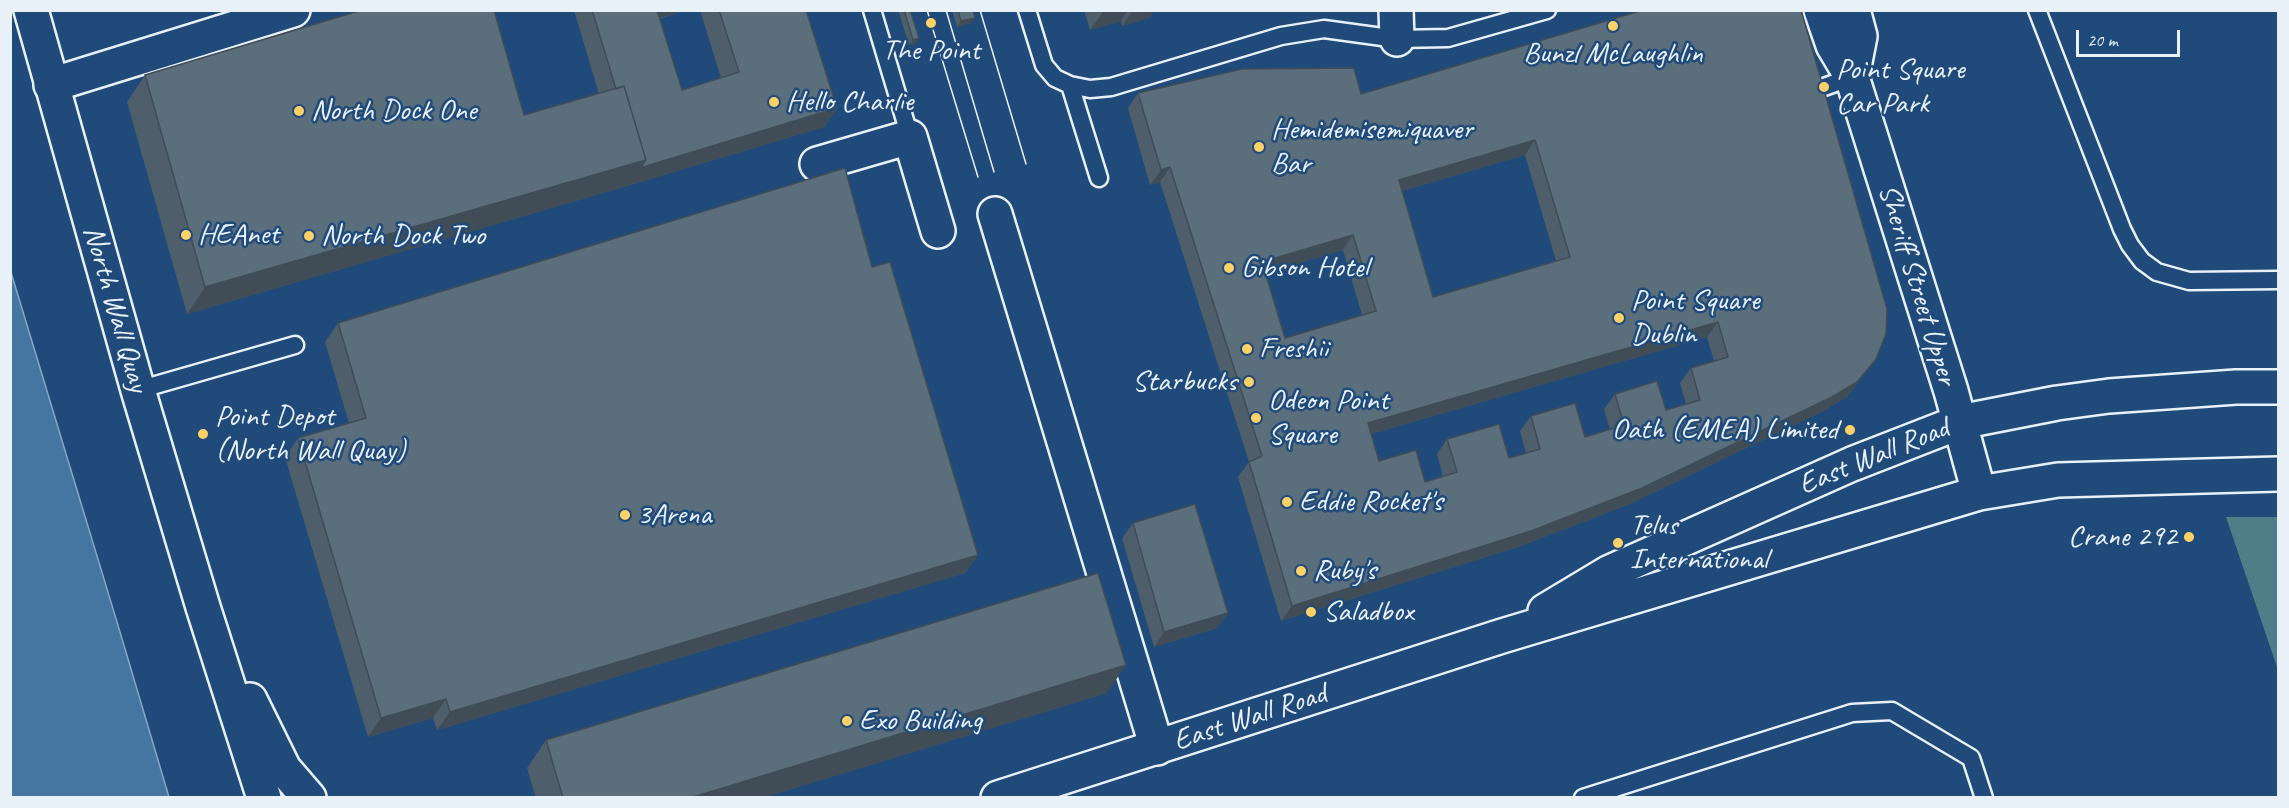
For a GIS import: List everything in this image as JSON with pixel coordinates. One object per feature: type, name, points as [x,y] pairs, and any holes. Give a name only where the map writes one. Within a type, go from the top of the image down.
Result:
[{"type":"main road","name":"North Wall Quay","points":[[31,10],[138,390],[203,607],[264,798]]},
{"type":"main road","points":[[51,85],[294,10]]},
{"type":"main road","name":"Sheriff Street Upper","points":[[1821,10],[1833,45],[1838,82],[1960,422],[1979,493]]},
{"type":"main road","name":"Sheriff Street Upper","points":[[1838,82],[1860,36],[1853,10]]},
{"type":"main road","points":[[817,164],[910,137],[938,231]]},
{"type":"main road","points":[[995,214],[1158,748]]},
{"type":"main road","name":"East Wall Road","points":[[1503,636],[1610,572],[1852,464],[1960,422],[2057,403],[2109,396],[2236,387],[2278,387]]},
{"type":"main road","name":"East Wall Road","points":[[998,798],[1056,788],[1158,748],[1503,636],[1979,493],[2058,480],[2278,474]]},
{"type":"main road","name":"North Wall Quay","points":[[203,607],[284,769],[309,798]]},
{"type":"lane","points":[[872,10],[910,137]]},
{"type":"lane","points":[[1027,10],[1044,65],[1055,78],[1070,85],[1090,89],[1111,87],[1258,42],[1324,29],[1397,25],[1448,38],[1546,10]]},
{"type":"lane","points":[[2037,10],[2122,229],[2142,261],[2157,272],[2189,281],[2278,280]]},
{"type":"lane","points":[[1070,85],[1099,178]]},
{"type":"lane","points":[[138,390],[295,345]]},
{"type":"lane","points":[[1583,798],[1852,713],[1892,711],[1971,758],[1984,798]]},
{"type":"green space","points":[[2226,517],[2278,517],[2278,670]]},
{"type":"water","points":[[10,269],[117,622],[169,797],[11,797]]},
{"type":"building","points":[[362,10],[494,10],[524,115],[624,86],[646,160],[205,287],[145,75]]},
{"type":"building","points":[[592,10],[657,10],[682,90],[739,72],[719,10],[806,10],[837,108],[640,168],[646,160],[624,86],[616,89]]},
{"type":"building","points":[[904,10],[910,10],[919,38],[913,40]]},
{"type":"building","points":[[958,10],[973,10],[975,18],[961,21]]},
{"type":"building","name":"Point Square Dublin","points":[[1643,10],[1801,10],[1887,309],[1886,334],[1876,359],[1857,382],[1832,397],[1642,488],[1531,531],[1292,606],[1249,462],[1262,456],[1170,167],[1161,170],[1138,93],[1242,69],[1354,68],[1361,94]],"holes":[[[1535,140],[1570,257],[1433,297],[1399,180]],[[1353,235],[1376,311],[1285,338],[1262,262]],[[1718,322],[1728,357],[1691,368],[1700,400],[1666,410],[1657,381],[1615,394],[1624,425],[1585,437],[1575,403],[1531,416],[1540,449],[1509,458],[1499,424],[1447,439],[1457,472],[1425,482],[1416,450],[1379,461],[1368,423]]]},
{"type":"building","name":"3Arena","points":[[845,168],[872,267],[890,262],[978,555],[450,712],[446,699],[381,718],[298,438],[366,418],[338,323]]},
{"type":"building","points":[[1195,504],[1228,613],[1164,632],[1133,523]]},
{"type":"building","name":"Exo Building","points":[[1098,573],[1126,665],[690,798],[563,798],[546,740]]},
{"type":"tram line","points":[[927,10],[978,177]]},
{"type":"tram line","points":[[946,10],[994,172]]},
{"type":"tram line","points":[[980,10],[1026,164]]},
{"type":"place","name":"The Point","points":[[931,23]]},
{"type":"place","name":"Bunzl McLaughlin","points":[[1613,26]]},
{"type":"place","name":"Point Square Car Park","points":[[1824,87]]},
{"type":"place","name":"Hello Charlie","points":[[774,102]]},
{"type":"place","name":"North Dock One","points":[[299,111]]},
{"type":"place","name":"Hemidemisemiquaver Bar","points":[[1259,147]]},
{"type":"place","name":"HEAnet","points":[[186,235]]},
{"type":"place","name":"North Dock Two","points":[[309,236]]},
{"type":"place","name":"Gibson Hotel","points":[[1229,268]]},
{"type":"place","name":"Point Square Dublin","points":[[1619,318]]},
{"type":"place","name":"Freshii","points":[[1247,349]]},
{"type":"place","name":"Starbucks","points":[[1249,382]]},
{"type":"place","name":"Odeon Point Square","points":[[1256,418]]},
{"type":"place","name":"Oath (EMEA) Limited","points":[[1850,430]]},
{"type":"place","name":"Point Depot (North Wall Quay)","points":[[203,434]]},
{"type":"place","name":"Eddie Rocket's","points":[[1287,502]]},
{"type":"place","name":"3Arena","points":[[625,515]]},
{"type":"place","name":"Crane 292","points":[[2189,537]]},
{"type":"place","name":"Telus International","points":[[1618,543]]},
{"type":"place","name":"Ruby's","points":[[1301,571]]},
{"type":"place","name":"Saladbox","points":[[1311,612]]},
{"type":"place","name":"Exo Building","points":[[847,721]]}]
